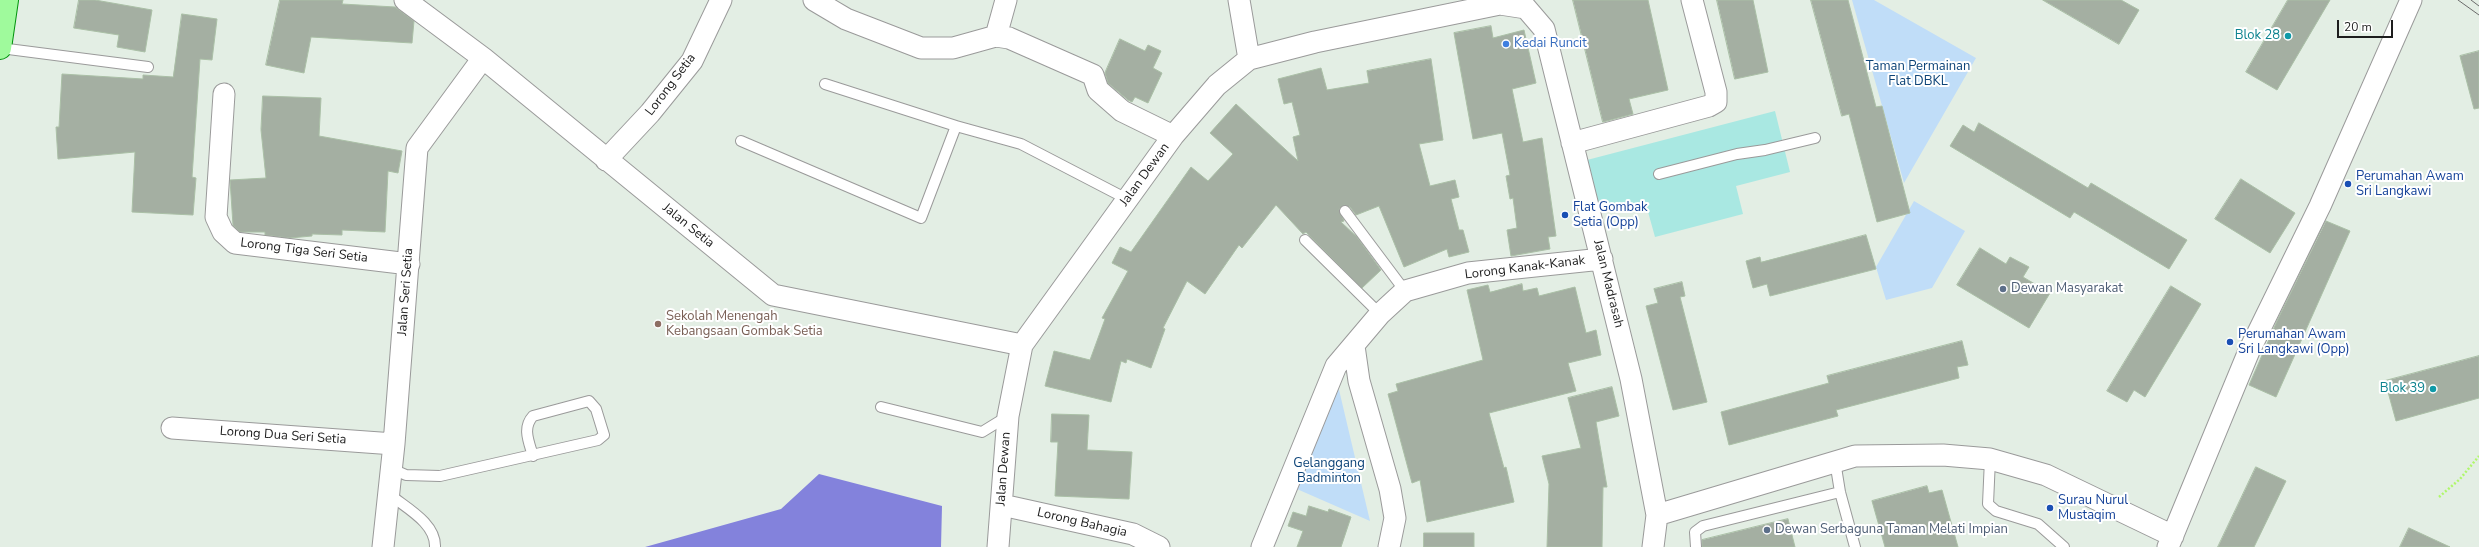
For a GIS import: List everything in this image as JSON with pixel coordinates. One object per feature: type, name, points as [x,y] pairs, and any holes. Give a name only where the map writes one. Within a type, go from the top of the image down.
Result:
[{"type":"main road","points":[[0,48],[7,0]]},
{"type":"street","name":"Jalan Setia","points":[[405,0],[483,58],[773,295],[1022,345]]},
{"type":"street","name":"Lorong Setia","points":[[606,160],[650,113],[692,61],[721,0]]},
{"type":"street","points":[[814,0],[846,19],[920,48],[953,48],[996,36],[1009,38],[1093,75],[1098,90],[1122,111],[1173,136]]},
{"type":"street","points":[[996,36],[1006,0]]},
{"type":"street","points":[[1239,0],[1249,59]]},
{"type":"street","points":[[1572,143],[1709,106],[1716,102],[1716,92],[1692,0]]},
{"type":"street","points":[[1657,515],[1855,456],[1943,455],[1990,459],[2056,479],[2170,542],[2249,351],[2320,206],[2411,0]]},
{"type":"street","name":"Jalan Dewan","points":[[998,547],[1008,416],[1022,345],[1173,136],[1217,85],[1249,59],[1315,42],[1500,4]]},
{"type":"street","name":"Jalan Madrasah","points":[[1500,4],[1526,8],[1544,29],[1631,379],[1657,515],[1653,547]]},
{"type":"street","name":"Jalan Seri Setia","points":[[384,547],[409,264],[417,148],[483,58]]},
{"type":"street","name":"Lorong Tiga Seri Setia","points":[[224,94],[216,217],[223,232],[235,242],[409,264]]},
{"type":"street","name":"Lorong Kanak-Kanak","points":[[1262,547],[1336,366],[1380,314],[1405,291],[1468,273],[1602,259]]},
{"type":"street","points":[[1354,346],[1359,381],[1390,489],[1395,518],[1389,547]]},
{"type":"street","name":"Lorong Dua Seri Setia","points":[[172,428],[394,444]]},
{"type":"street","name":"Lorong Bahagia","points":[[1002,505],[1132,534],[1159,547]]},
{"type":"lane","points":[[0,48],[148,67]]},
{"type":"lane","points":[[825,84],[956,126],[1021,144],[1127,199]]},
{"type":"lane","points":[[741,141],[921,218],[956,126]]},
{"type":"lane","points":[[1659,174],[1737,154],[1765,150],[1815,138]]},
{"type":"lane","points":[[1346,211],[1405,291]]},
{"type":"lane","points":[[1305,240],[1380,314]]},
{"type":"lane","points":[[392,469],[406,476],[440,476],[533,456],[598,440],[604,435],[596,409],[589,401],[533,416],[527,422],[526,432],[533,456]]},
{"type":"lane","points":[[881,407],[982,432],[1008,416]]},
{"type":"lane","points":[[1990,459],[1988,504],[1996,512],[2038,524],[2064,547]]},
{"type":"lane","points":[[1835,461],[1840,492],[1855,547]]},
{"type":"lane","points":[[1696,547],[1695,532],[1703,526],[1840,492]]},
{"type":"lane","points":[[389,494],[423,521],[435,537],[435,547]]},
{"type":"path","points":[[2439,497],[2460,480],[2479,456]]},
{"type":"shaded area","points":[[1775,111],[1790,172],[1736,186],[1743,214],[1655,237],[1645,201],[1598,212],[1587,160]]},
{"type":"shaded area","points":[[819,474],[942,506],[941,547],[645,547],[781,509]]},
{"type":"green space","name":"Taman Permainan Flat DBKL","points":[[1852,0],[1874,0],[1976,58],[1904,183]]},
{"type":"green space","points":[[1914,201],[1965,231],[1932,288],[1886,300],[1876,267]]},
{"type":"green space","name":"Gelanggang Badminton","points":[[1336,377],[1370,521],[1290,486]]},
{"type":"building","points":[[79,0],[95,0],[152,10],[145,52],[117,47],[119,35],[74,28]]},
{"type":"building","points":[[280,0],[343,0],[342,4],[395,7],[414,21],[412,43],[311,37],[304,73],[266,65]]},
{"type":"building","points":[[1573,0],[1648,0],[1668,90],[1629,99],[1633,114],[1603,122]]},
{"type":"building","points":[[1717,0],[1753,0],[1768,72],[1735,79]]},
{"type":"building","points":[[1811,0],[1848,0],[1876,107],[1882,106],[1910,213],[1877,222],[1849,114],[1842,116]]},
{"type":"building","points":[[2043,0],[2121,0],[2139,10],[2119,44]]},
{"type":"building","name":"Blok 28","points":[[2288,0],[2330,0],[2277,90],[2246,72]]},
{"type":"building","points":[[182,14],[217,19],[212,60],[200,59],[192,177],[196,178],[193,215],[132,212],[135,152],[58,159],[56,127],[59,127],[62,74],[143,79],[143,75],[173,77]]},
{"type":"building","points":[[1491,26],[1493,38],[1524,30],[1536,83],[1512,89],[1523,142],[1542,138],[1556,236],[1548,237],[1550,249],[1511,256],[1507,230],[1517,228],[1513,198],[1510,199],[1506,176],[1510,175],[1502,133],[1473,139],[1454,33]]},
{"type":"building","points":[[1120,39],[1145,51],[1148,45],[1161,51],[1153,68],[1162,73],[1148,103],[1135,97],[1132,102],[1128,100],[1108,83],[1105,73]]},
{"type":"building","points":[[2479,51],[2479,108],[2474,109],[2460,56]]},
{"type":"building","points":[[1431,59],[1443,140],[1419,144],[1430,186],[1455,180],[1459,197],[1451,199],[1459,230],[1463,230],[1469,252],[1449,257],[1447,249],[1404,267],[1379,206],[1356,215],[1350,207],[1344,205],[1339,209],[1344,221],[1341,222],[1357,237],[1381,270],[1362,288],[1306,232],[1303,234],[1276,205],[1242,248],[1239,245],[1205,294],[1187,281],[1163,328],[1165,329],[1151,368],[1127,359],[1126,363],[1121,361],[1111,402],[1045,386],[1054,351],[1090,360],[1105,319],[1102,318],[1128,271],[1112,263],[1120,247],[1131,252],[1191,167],[1208,181],[1233,154],[1210,133],[1236,104],[1298,161],[1293,137],[1300,135],[1292,102],[1284,104],[1278,79],[1321,68],[1327,90],[1369,83],[1367,71]]},
{"type":"building","points":[[263,96],[321,98],[319,136],[402,151],[398,173],[388,171],[385,232],[342,230],[342,235],[312,234],[312,236],[290,238],[265,235],[265,232],[240,232],[233,225],[230,180],[266,178],[261,130]]},
{"type":"building","points":[[1979,123],[2088,188],[2091,183],[2187,240],[2169,269],[2074,212],[2070,218],[1950,146],[1963,125],[1974,132]]},
{"type":"building","points":[[2241,179],[2295,213],[2270,253],[2215,219]]},
{"type":"building","points":[[2326,221],[2350,231],[2276,397],[2249,385],[2277,321]]},
{"type":"building","points":[[1866,235],[1876,269],[1770,296],[1767,284],[1753,288],[1746,261],[1760,257],[1761,262]]},
{"type":"building","name":"Dewan Masyarakat","points":[[1980,248],[2006,264],[2010,257],[2029,267],[2023,277],[2050,293],[2029,328],[1957,285]]},
{"type":"building","points":[[1682,282],[1685,296],[1680,297],[1707,402],[1673,410],[1646,306],[1658,303],[1654,289]]},
{"type":"building","points":[[1522,284],[1523,291],[1537,288],[1539,296],[1575,287],[1586,333],[1596,330],[1601,355],[1568,363],[1576,391],[1489,413],[1504,468],[1506,467],[1514,502],[1427,522],[1420,480],[1412,483],[1388,394],[1398,391],[1396,384],[1483,360],[1467,290],[1488,285],[1490,292]]},
{"type":"building","points":[[2171,286],[2201,304],[2145,397],[2134,390],[2127,402],[2107,391]]},
{"type":"building","points":[[1962,341],[1968,365],[1957,367],[1959,378],[1836,410],[1838,416],[1729,445],[1721,412],[1829,383],[1827,376]]},
{"type":"building","name":"Blok 39","points":[[2479,356],[2479,398],[2396,421],[2385,381]]},
{"type":"building","points":[[1612,387],[1619,416],[1596,422],[1607,487],[1603,487],[1602,547],[1547,547],[1549,484],[1542,456],[1581,448],[1568,398]]},
{"type":"building","points":[[1052,414],[1089,415],[1087,450],[1132,452],[1129,499],[1055,496],[1058,442],[1051,442]]},
{"type":"building","points":[[2256,467],[2286,481],[2254,547],[2218,547]]},
{"type":"building","points":[[1927,486],[1929,493],[1942,490],[1958,547],[1885,547],[1872,501]]},
{"type":"building","points":[[1309,506],[1328,512],[1329,509],[1351,517],[1341,547],[1297,547],[1303,531],[1288,526],[1293,512],[1306,516]]},
{"type":"building","name":"Dewan Serbaguna Taman Melati Impian","points":[[1788,519],[1795,547],[1702,547],[1702,540]]},
{"type":"building","points":[[2409,528],[2450,547],[2400,547]]},
{"type":"building","points":[[1424,533],[1474,533],[1474,547],[1424,547]]},
{"type":"tram line","points":[[2458,0],[2479,15]]},
{"type":"tram line","points":[[2471,0],[2479,6]]},
{"type":"place","name":"Blok 28","points":[[2288,36]]},
{"type":"place","name":"Kedai Runcit","points":[[1506,44]]},
{"type":"place","name":"Perumahan Awam Sri Langkawi","points":[[2348,184]]},
{"type":"place","name":"Flat Gombak Setia (Opp)","points":[[1565,215]]},
{"type":"place","name":"Dewan Masyarakat","points":[[2003,289]]},
{"type":"place","name":"Sekolah Menengah Kebangsaan Gombak Setia","points":[[658,324]]},
{"type":"place","name":"Perumahan Awam Sri Langkawi (Opp)","points":[[2230,342]]},
{"type":"place","name":"Blok 39","points":[[2433,389]]},
{"type":"place","name":"Surau Nurul Mustaqim","points":[[2050,508]]},
{"type":"place","name":"Dewan Serbaguna Taman Melati Impian","points":[[1767,530]]}]
